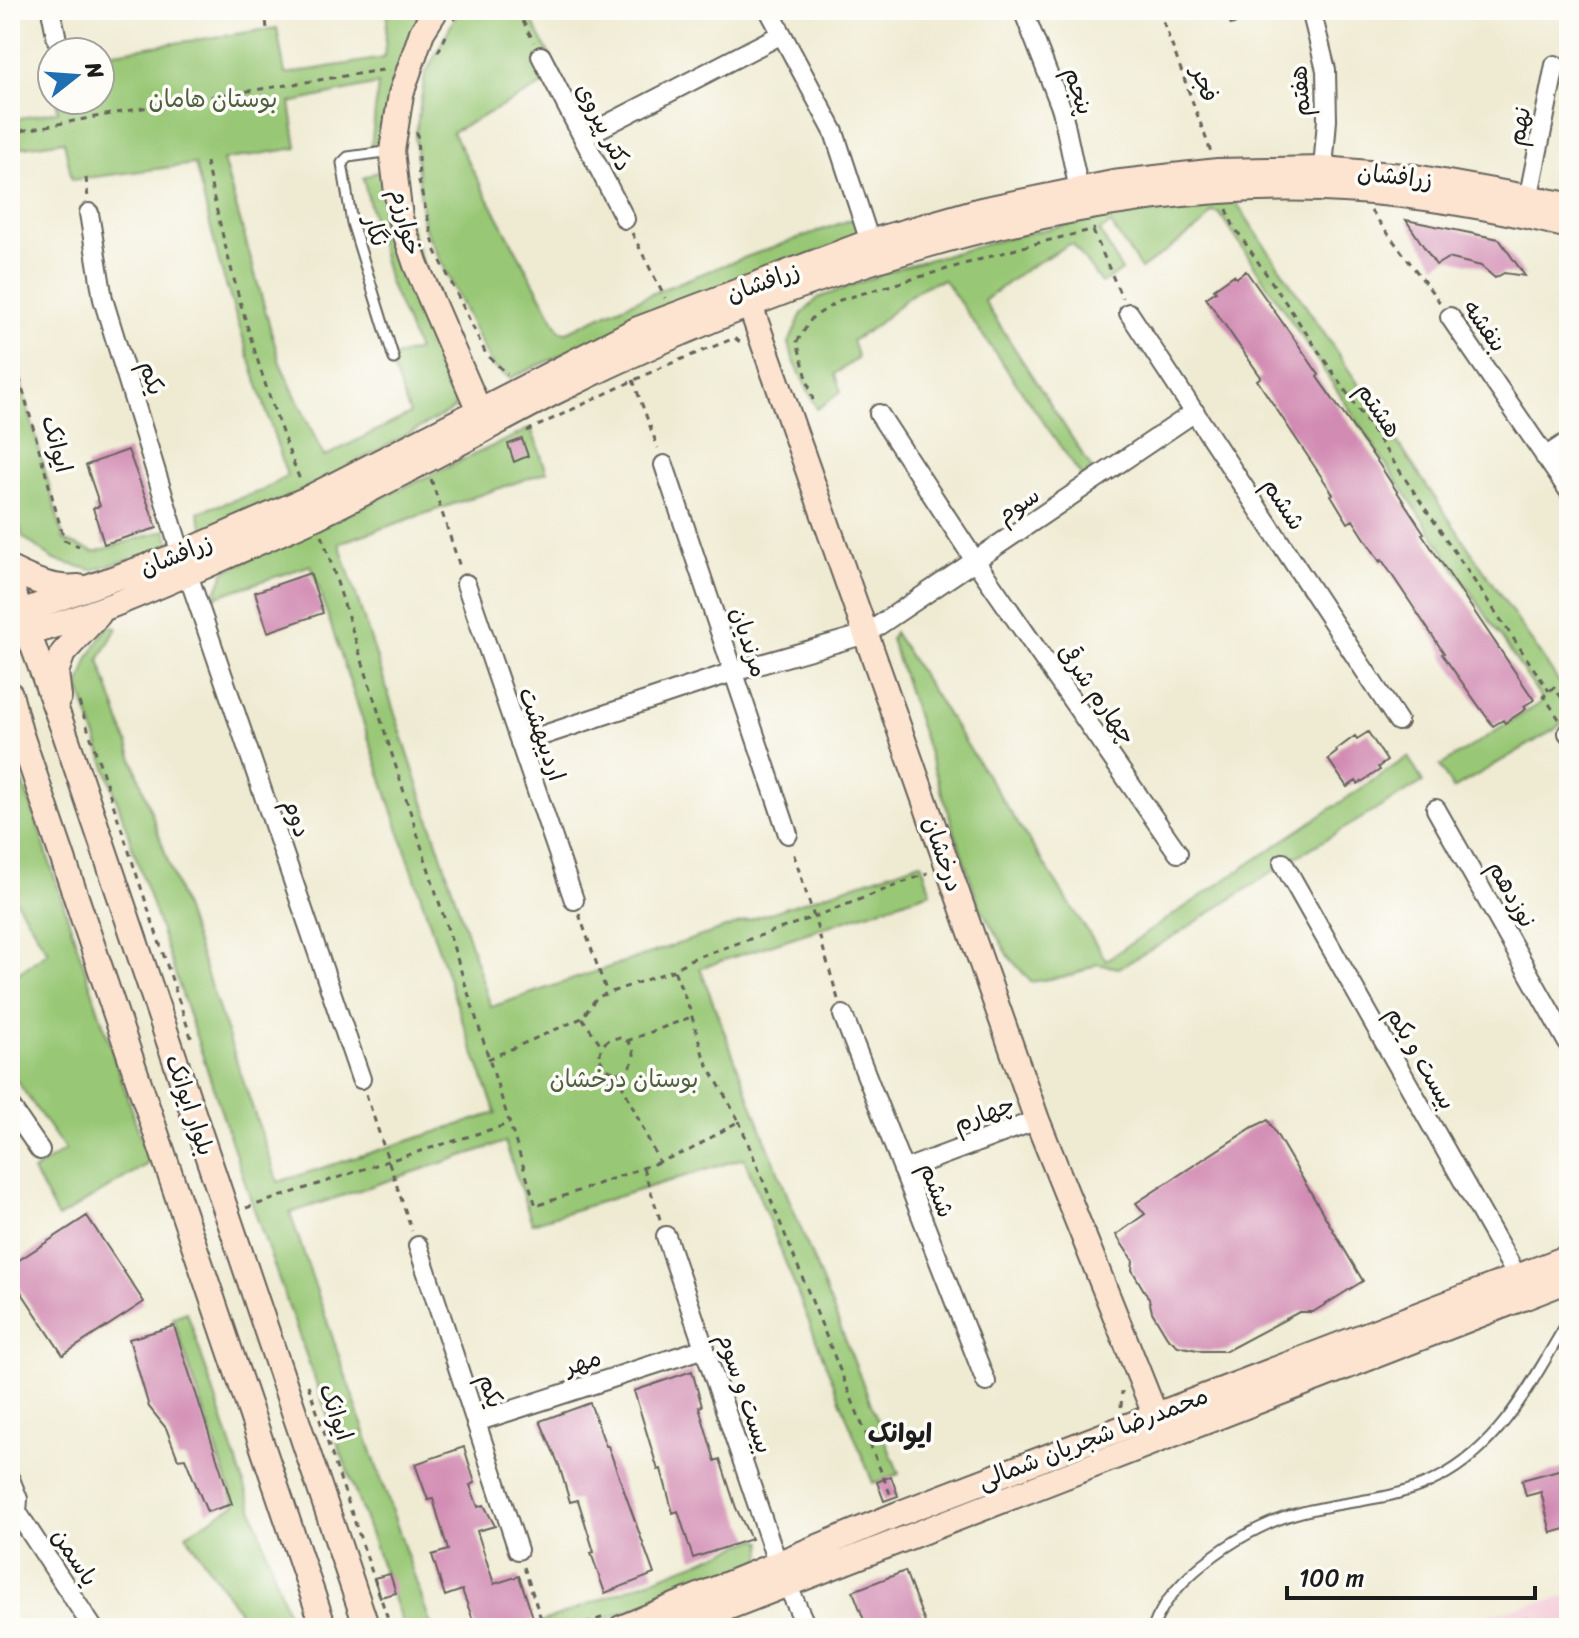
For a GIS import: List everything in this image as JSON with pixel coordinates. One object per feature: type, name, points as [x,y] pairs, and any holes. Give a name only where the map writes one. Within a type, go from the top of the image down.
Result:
[{"type":"street","points":[[51,10],[56,36]]},
{"type":"street","name":"خوارزم","points":[[436,10],[422,32],[401,94],[392,151],[400,218],[483,419]]},
{"type":"street","points":[[769,10],[834,132],[873,252]]},
{"type":"street","name":"پنجم","points":[[1023,10],[1062,110],[1081,200]]},
{"type":"street","name":"هفتم","points":[[1311,10],[1326,70],[1327,120],[1323,169]]},
{"type":"street","points":[[583,137],[782,34]]},
{"type":"street","name":"دکتر پیروی","points":[[541,56],[625,219]]},
{"type":"street","name":"نهم","points":[[1529,195],[1555,65]]},
{"type":"street","name":"زرافشان","points":[[1223,195],[1323,169],[1415,177],[1529,195],[1569,205]]},
{"type":"street","name":"زرافشان","points":[[312,508],[483,419],[638,329],[674,315],[747,297],[873,252],[986,229],[1081,200],[1323,189],[1441,201],[1569,226]]},
{"type":"street","name":"یکم","points":[[89,213],[103,299],[185,564]]},
{"type":"street","name":"زرافشان","points":[[17,625],[102,611],[185,564],[425,460],[483,419],[625,358],[747,297]]},
{"type":"street","name":"درخشان","points":[[747,297],[1037,1120],[1164,1437]]},
{"type":"street","name":"ششم","points":[[1129,313],[1398,721]]},
{"type":"street","name":"بنفشه","points":[[1450,317],[1569,491]]},
{"type":"street","name":"سوم","points":[[520,743],[733,672],[866,634],[1195,412]]},
{"type":"street","name":"چهارم شرقی","points":[[879,414],[976,562],[1178,853]]},
{"type":"street","points":[[1545,457],[1569,441]]},
{"type":"street","name":"مرنديان","points":[[664,465],[788,834]]},
{"type":"street","name":"زرافشان","points":[[17,625],[94,586],[185,564]]},
{"type":"street","name":"دوم","points":[[185,564],[361,1079]]},
{"type":"street","points":[[10,569],[36,582],[67,588],[94,586]]},
{"type":"street","name":"بلوار ایوانک","points":[[10,583],[17,625],[64,731],[367,1628]]},
{"type":"street","name":"اردیبهشت","points":[[466,584],[574,900]]},
{"type":"street","points":[[64,731],[56,672],[63,653],[102,611]]},
{"type":"street","name":"بلوار ایوانک","points":[[10,694],[15,721],[324,1628]]},
{"type":"street","name":"نوزدهم","points":[[1436,809],[1569,1045]]},
{"type":"street","name":"بیست و یکم","points":[[1283,863],[1523,1287]]},
{"type":"street","name":"ششم","points":[[843,1015],[986,1382]]},
{"type":"street","points":[[10,1106],[40,1150]]},
{"type":"street","name":"چهارم","points":[[903,1170],[1037,1120]]},
{"type":"street","name":"بیست و سوم","points":[[666,1236],[782,1574],[807,1628]]},
{"type":"street","name":"یکم","points":[[418,1246],[518,1550]]},
{"type":"street","name":"محمدرضا شجریان شمالی","points":[[621,1628],[782,1574],[1164,1437],[1523,1287],[1569,1257]]},
{"type":"street","name":"محمدرضا شجریان شمالی","points":[[675,1628],[898,1514],[1155,1414],[1523,1287],[1569,1280]]},
{"type":"street","name":"مهر","points":[[476,1422],[705,1348]]},
{"type":"street","name":"یاسمن","points":[[10,1479],[18,1499],[14,1510],[87,1626]]},
{"type":"lane","name":"نگار","points":[[392,151],[348,157],[342,163],[352,223],[394,359]]},
{"type":"lane","points":[[1153,1628],[1158,1612],[1202,1564],[1249,1532],[1302,1512],[1385,1498],[1437,1479],[1476,1454],[1509,1417],[1568,1321]]},
{"type":"path","points":[[265,10],[267,29]]},
{"type":"path","points":[[437,56],[461,10]]},
{"type":"path","points":[[517,10],[541,56]]},
{"type":"path","name":"فجر","points":[[1159,10],[1223,195]]},
{"type":"path","points":[[10,133],[159,105],[410,66]]},
{"type":"path","name":"خوارزم","points":[[417,130],[419,181],[435,249],[486,354],[510,378]]},
{"type":"path","points":[[206,162],[246,326],[278,423],[312,508],[536,1206],[690,1150],[739,1121]]},
{"type":"path","points":[[1569,172],[1565,189],[1569,190]]},
{"type":"path","name":"بنفشه","points":[[1357,192],[1450,317]]},
{"type":"path","name":"هشتم","points":[[1223,195],[1233,225],[1549,691]]},
{"type":"path","points":[[1081,200],[1129,313]]},
{"type":"path","points":[[625,219],[674,315]]},
{"type":"path","name":"زرافشان","points":[[813,400],[797,342],[812,318],[840,300],[1100,228]]},
{"type":"path","name":"ایوانک","points":[[10,343],[64,540],[79,546]]},
{"type":"path","points":[[625,358],[664,465]]},
{"type":"path","points":[[425,460],[466,584]]},
{"type":"path","points":[[1569,708],[1554,687],[1544,696],[1569,734]]},
{"type":"path","points":[[77,695],[192,1042]]},
{"type":"path","points":[[788,834],[843,1015]]},
{"type":"path","points":[[488,1059],[582,1018],[597,997],[674,970],[689,960],[947,866]]},
{"type":"path","points":[[574,900],[607,993]]},
{"type":"path","points":[[674,970],[704,1058],[739,1121],[898,1514]]},
{"type":"path","points":[[602,1046],[616,1038],[627,1041],[692,1017]]},
{"type":"path","points":[[582,1018],[602,1046],[602,1062],[610,1070],[627,1069],[633,1060],[633,1049],[627,1041]]},
{"type":"path","points":[[616,1072],[659,1162]]},
{"type":"path","points":[[361,1079],[418,1246]]},
{"type":"path","points":[[227,1214],[509,1124]]},
{"type":"path","points":[[643,1168],[666,1236]]},
{"type":"path","name":"ایوانک","points":[[304,1373],[391,1628]]},
{"type":"path","points":[[518,1550],[544,1628]]},
{"type":"shaded area","points":[[1569,1596],[1569,1628],[1434,1628],[1476,1617]]},
{"type":"green space","name":"بوستان هامان","points":[[388,10],[431,10],[386,147],[371,148],[378,84],[290,103],[297,148],[223,160],[280,363],[324,457],[410,414],[389,358],[418,350],[389,282],[363,178],[390,166],[461,381],[454,409],[308,489],[204,532],[198,512],[261,491],[287,476],[221,269],[195,164],[72,180],[64,141],[10,149],[10,120],[36,115],[116,116],[116,52],[277,28],[285,74],[384,58]]},
{"type":"green space","points":[[459,10],[526,10],[561,76],[452,132],[560,331],[567,332],[674,285],[856,218],[860,235],[596,340],[510,378],[492,366],[423,225],[415,138],[425,75]]},
{"type":"green space","points":[[1235,201],[1569,697],[1569,717],[1554,730],[1453,789],[1440,766],[1539,704],[1541,698],[1220,214],[1212,212],[1203,224],[1141,269],[1111,224],[1100,231],[1122,271],[1101,283],[1073,244],[1068,245],[1023,271],[984,301],[1092,469],[1082,477],[944,280],[916,291],[876,326],[852,341],[858,358],[835,374],[841,392],[817,409],[793,359],[789,343],[801,315],[818,298],[898,268],[1019,235],[1122,213]]},
{"type":"green space","points":[[10,343],[64,540],[94,552],[166,530],[171,548],[92,570],[54,560],[23,537],[10,493]]},
{"type":"green space","name":"بوستان درخشان","points":[[531,428],[547,472],[339,543],[491,1007],[921,862],[931,892],[700,968],[899,1474],[873,1483],[744,1158],[532,1223],[505,1142],[290,1213],[432,1628],[404,1628],[258,1221],[79,687],[89,657],[108,626],[117,628],[99,660],[278,1182],[496,1113],[462,1020],[311,565],[214,597],[225,571]]},
{"type":"green space","points":[[894,632],[1106,960],[1408,757],[1423,782],[1119,968],[1097,964],[1073,975],[1031,982],[1010,958],[979,905],[891,639]]},
{"type":"green space","points":[[10,742],[149,1163],[58,1218],[33,1171],[65,1150],[10,1071],[10,979],[48,952],[10,891]]},
{"type":"green space","points":[[187,1312],[292,1628],[250,1628],[186,1534],[235,1505],[173,1317]]},
{"type":"green space","points":[[757,1539],[763,1542],[761,1560],[582,1628],[527,1628]]},
{"type":"green space","points":[[1532,1617],[1535,1628],[1493,1628],[1493,1626]]},
{"type":"building","points":[[1225,10],[1266,10],[1267,11],[1231,25]]},
{"type":"building","points":[[1406,220],[1499,239],[1525,276],[1504,273],[1495,278],[1481,266],[1448,258],[1436,265]]},
{"type":"building","points":[[1246,271],[1379,464],[1422,534],[1534,700],[1505,723],[1503,720],[1493,726],[1382,560],[1380,562],[1353,520],[1348,523],[1333,494],[1257,380],[1261,377],[1206,298],[1234,275],[1236,278]]},
{"type":"building","points":[[522,439],[528,456],[514,462],[508,444]]},
{"type":"building","points":[[128,450],[157,528],[104,544],[93,508],[100,506],[86,465]]},
{"type":"building","points":[[310,573],[323,613],[268,632],[255,592]]},
{"type":"building","points":[[1368,732],[1387,761],[1378,767],[1380,770],[1347,787],[1328,759],[1355,736],[1357,739]]},
{"type":"building","points":[[1268,1120],[1363,1281],[1313,1312],[1299,1312],[1226,1351],[1202,1351],[1178,1346],[1167,1337],[1152,1312],[1149,1299],[1132,1270],[1133,1261],[1116,1235],[1145,1214],[1136,1203]]},
{"type":"building","points":[[87,1216],[144,1302],[63,1355],[10,1275],[10,1266]]},
{"type":"building","points":[[174,1326],[232,1504],[207,1512],[185,1458],[178,1459],[166,1428],[149,1407],[129,1339]]},
{"type":"building","points":[[692,1371],[715,1461],[720,1459],[736,1508],[751,1539],[693,1558],[678,1511],[673,1513],[634,1391]]},
{"type":"building","points":[[590,1403],[654,1574],[605,1593],[578,1500],[570,1502],[559,1465],[540,1421]]},
{"type":"building","points":[[464,1447],[475,1483],[470,1485],[478,1507],[484,1505],[495,1526],[477,1531],[494,1584],[519,1576],[534,1620],[510,1628],[476,1628],[462,1590],[445,1596],[432,1555],[448,1550],[433,1499],[428,1500],[415,1464]]},
{"type":"building","points":[[1569,1467],[1569,1528],[1551,1533],[1541,1492],[1526,1496],[1522,1480]]},
{"type":"building","points":[[891,1476],[898,1496],[884,1501],[877,1482]]},
{"type":"building","points":[[905,1571],[927,1628],[867,1628],[853,1591]]},
{"type":"building","points":[[390,1574],[396,1593],[380,1597],[374,1578]]},
{"type":"district","name":"ایوانک","points":[[900,1433]]}]
